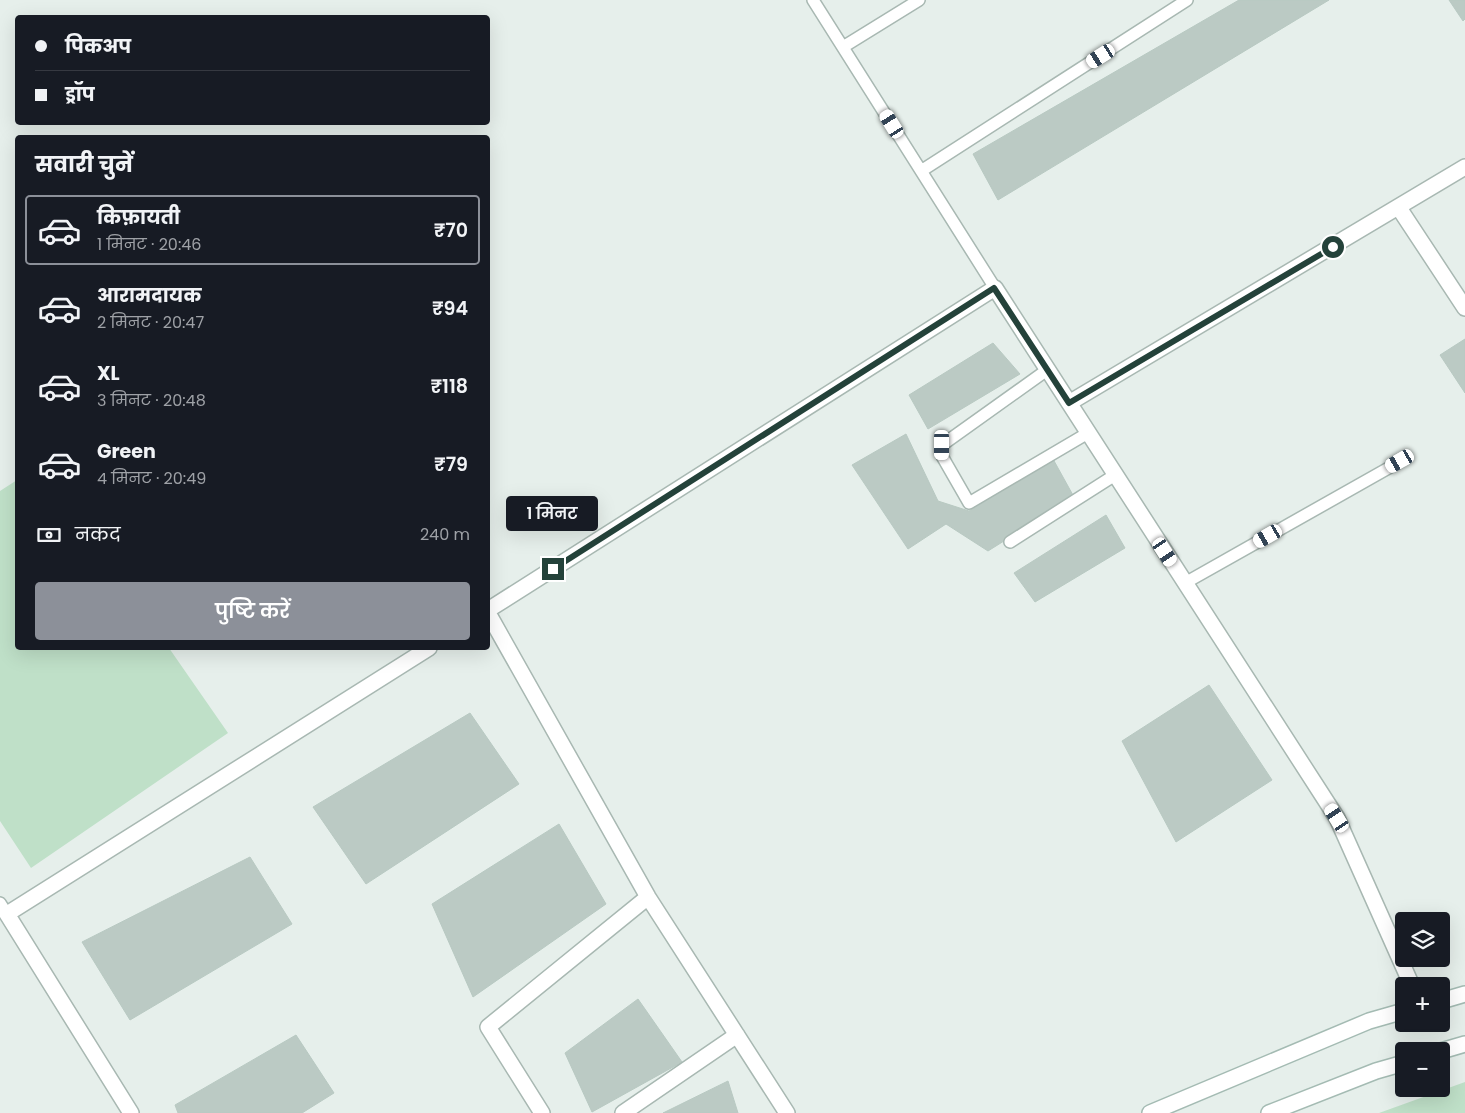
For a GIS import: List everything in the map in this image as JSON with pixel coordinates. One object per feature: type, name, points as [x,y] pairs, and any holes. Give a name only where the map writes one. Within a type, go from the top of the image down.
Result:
[{"type":"street","points":[[1069,403],[1465,167]]},
{"type":"street","points":[[1399,208],[1465,308]]},
{"type":"street","points":[[490,611],[994,288],[1337,818],[1408,977]]},
{"type":"street","points":[[490,616],[648,897],[787,1113]]},
{"type":"street","points":[[131,1113],[3,909],[426,650]]},
{"type":"street","points":[[542,1113],[488,1027],[648,897]]},
{"type":"street","points":[[1450,998],[1465,994]]},
{"type":"street","points":[[1150,1113],[1369,1021],[1395,1014]]},
{"type":"street","points":[[623,1113],[737,1034]]},
{"type":"street","points":[[1450,1048],[1465,1044]]},
{"type":"street","points":[[1269,1113],[1376,1071],[1395,1066]]},
{"type":"lane","points":[[813,0],[994,288]]},
{"type":"lane","points":[[843,47],[919,0]]},
{"type":"lane","points":[[921,171],[1187,0]]},
{"type":"lane","points":[[1047,370],[942,445],[942,456],[969,503],[1088,433]]},
{"type":"lane","points":[[1185,583],[1400,461]]},
{"type":"lane","points":[[1010,542],[1115,476]]},
{"type":"green space","points":[[15,481],[15,650],[170,650],[228,733],[31,868],[0,821],[0,491]]},
{"type":"green space","points":[[1465,1082],[1465,1113],[1379,1113],[1423,1097],[1450,1097],[1450,1087]]},
{"type":"building","points":[[1239,0],[1329,0],[998,200],[973,154]]},
{"type":"building","points":[[1449,0],[1465,0],[1465,19],[1463,21]]},
{"type":"building","points":[[1465,339],[1465,393],[1440,355]]},
{"type":"building","points":[[993,343],[1020,374],[928,429],[909,395]]},
{"type":"building","points":[[906,434],[938,501],[969,511],[1053,459],[1074,497],[988,551],[946,524],[908,549],[852,465]]},
{"type":"building","points":[[1106,515],[1125,548],[1035,602],[1014,573]]},
{"type":"building","points":[[1209,685],[1272,780],[1176,842],[1122,741]]},
{"type":"building","points":[[470,713],[519,784],[366,884],[313,807]]},
{"type":"building","points":[[559,824],[606,904],[473,997],[432,904]]},
{"type":"building","points":[[250,857],[292,924],[130,1020],[82,942]]},
{"type":"building","points":[[638,999],[682,1062],[592,1112],[565,1053]]},
{"type":"building","points":[[296,1035],[334,1093],[302,1113],[178,1113],[175,1105]]},
{"type":"building","points":[[728,1081],[738,1113],[663,1113]]},
{"type":"route","points":[[553,569],[994,288],[1069,403],[1333,247]]}]
